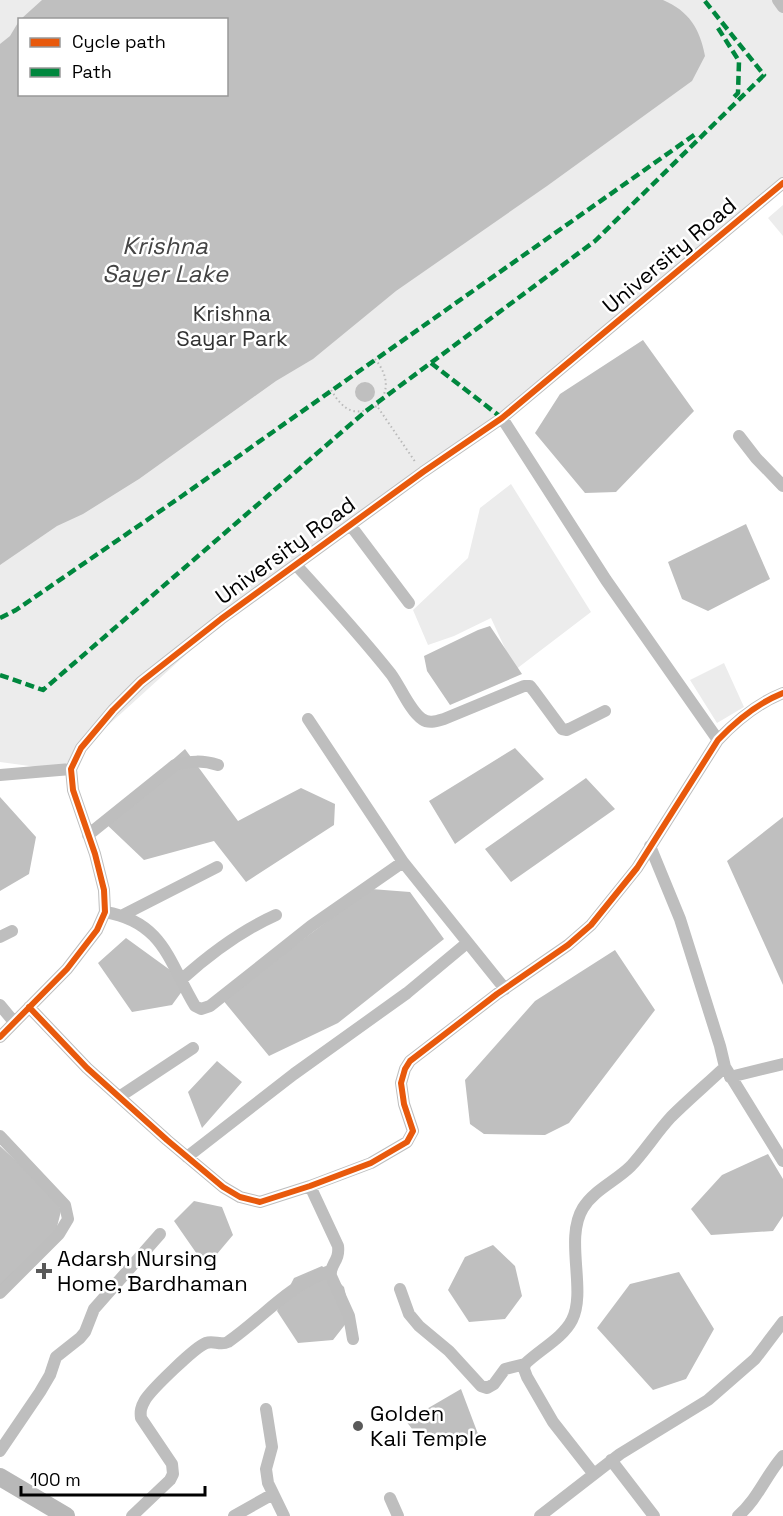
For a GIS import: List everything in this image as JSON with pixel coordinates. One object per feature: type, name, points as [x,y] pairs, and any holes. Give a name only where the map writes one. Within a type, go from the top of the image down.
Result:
[{"type":"main road","points":[[0,1477],[66,1516]]},
{"type":"street","points":[[778,0],[783,7]]},
{"type":"street","name":"University Road","points":[[71,769],[81,748],[113,710],[141,682],[221,619],[297,566],[423,472],[502,418],[783,183]]},
{"type":"street","points":[[502,418],[606,580],[718,740]]},
{"type":"street","points":[[739,436],[783,486]]},
{"type":"street","points":[[351,526],[409,603]]},
{"type":"street","points":[[297,566],[346,619],[393,676],[417,715],[424,720],[431,722],[444,719],[524,686],[530,686],[534,690],[562,729],[567,730],[605,711]]},
{"type":"street","points":[[29,1007],[87,1068],[119,1097],[223,1187],[240,1197],[260,1202],[371,1163],[407,1142],[413,1131],[404,1104],[401,1083],[405,1069],[417,1055],[568,945],[591,925],[624,885],[718,740],[750,711],[783,693]]},
{"type":"street","points":[[308,719],[403,862],[505,989]]},
{"type":"street","points":[[88,835],[176,765],[192,760],[218,765]]},
{"type":"street","points":[[0,775],[71,769],[73,790],[104,890],[105,912],[97,930],[67,969],[0,1037]]},
{"type":"street","points":[[650,846],[680,919],[728,1072],[783,1161]]},
{"type":"street","points":[[105,912],[123,915],[150,932],[166,951],[195,1006],[201,1009],[210,1006],[311,926],[403,862]]},
{"type":"street","points":[[123,915],[217,867]]},
{"type":"street","points":[[182,978],[236,936],[276,915]]},
{"type":"street","points":[[0,937],[12,931]]},
{"type":"street","points":[[188,1157],[294,1074],[408,993],[467,943]]},
{"type":"street","points":[[0,1005],[14,1022]]},
{"type":"street","points":[[119,1097],[193,1047]]},
{"type":"street","points":[[399,1290],[409,1314],[419,1326],[449,1352],[481,1386],[488,1388],[494,1384],[505,1369],[525,1364],[572,1321],[576,1307],[577,1225],[582,1209],[593,1196],[630,1167],[671,1118],[728,1072],[783,1064]]},
{"type":"street","points":[[0,1136],[65,1205],[68,1219],[59,1233],[0,1293]]},
{"type":"street","points":[[132,1516],[170,1480],[173,1474],[172,1464],[141,1418],[140,1410],[151,1392],[199,1347],[212,1342],[224,1344],[228,1342],[286,1293],[330,1271],[338,1260],[338,1246],[310,1186]]},
{"type":"street","points":[[0,1451],[40,1392],[50,1375],[56,1357],[80,1338],[85,1332],[94,1309],[160,1234]]},
{"type":"street","points":[[330,1271],[349,1316],[353,1339]]},
{"type":"street","points":[[540,1516],[611,1460],[715,1394],[754,1359],[783,1322]]},
{"type":"street","points":[[525,1364],[524,1370],[527,1377],[553,1422],[593,1473]]},
{"type":"street","points":[[266,1409],[272,1447],[266,1469],[268,1484],[284,1516]]},
{"type":"street","points":[[738,1516],[756,1497],[766,1478],[783,1456]]},
{"type":"street","points":[[611,1460],[654,1516]]},
{"type":"street","points":[[234,1516],[273,1494]]},
{"type":"street","points":[[390,1498],[398,1516]]},
{"type":"path","points":[[331,390],[339,403],[349,411],[366,411],[376,406],[384,397],[387,379],[375,360]]},
{"type":"path","points":[[376,406],[423,472]]},
{"type":"green space","name":"Krishna Sayar Park","points":[[0,0],[779,0],[783,6],[783,183],[502,418],[237,608],[59,770],[0,762]]},
{"type":"green space","points":[[783,205],[783,236],[768,218]]},
{"type":"green space","points":[[511,484],[591,612],[515,670],[491,618],[454,636],[428,645],[413,610],[468,558],[480,508]]},
{"type":"green space","points":[[724,663],[744,707],[717,723],[690,680]]},
{"type":"water","name":"Krishna Sayer Lake","points":[[42,0],[663,0],[680,10],[692,22],[700,37],[705,56],[692,81],[396,291],[313,359],[276,381],[139,479],[83,514],[57,526],[0,565],[0,44],[10,36],[18,23],[18,96],[228,96],[228,18],[22,18]]},
{"type":"water","points":[[643,340],[694,411],[616,492],[585,493],[535,433],[560,394]]},
{"type":"water","points":[[365,382],[372,385],[375,392],[372,399],[365,402],[358,399],[355,392],[358,385]]},
{"type":"water","points":[[746,524],[770,579],[708,611],[682,599],[668,562]]},
{"type":"water","points":[[490,626],[522,674],[450,705],[427,671],[424,656]]},
{"type":"water","points":[[515,748],[544,779],[455,844],[429,801]]},
{"type":"water","points":[[185,749],[238,821],[301,788],[335,804],[334,825],[246,882],[214,841],[144,860],[103,821]]},
{"type":"water","points":[[586,778],[615,809],[511,882],[485,849]]},
{"type":"water","points":[[0,797],[36,837],[29,874],[0,891]]},
{"type":"water","points":[[783,817],[783,985],[727,861]]},
{"type":"water","points":[[371,889],[410,892],[444,939],[338,1023],[269,1056],[222,999]]},
{"type":"water","points":[[126,938],[188,983],[172,1005],[132,1012],[98,963]]},
{"type":"water","points":[[615,950],[655,1010],[569,1123],[545,1135],[484,1134],[470,1124],[465,1080],[535,1001]]},
{"type":"water","points":[[217,1061],[242,1082],[202,1128],[188,1092]]},
{"type":"water","points":[[0,1146],[57,1199],[61,1211],[56,1231],[0,1288]]},
{"type":"water","points":[[768,1154],[783,1179],[783,1216],[773,1231],[711,1235],[691,1209],[722,1175]]},
{"type":"water","points":[[194,1201],[222,1207],[233,1235],[206,1267],[174,1221]]},
{"type":"water","points":[[493,1245],[515,1266],[522,1296],[505,1319],[469,1322],[448,1290],[465,1257]]},
{"type":"water","points":[[322,1266],[344,1287],[351,1317],[333,1340],[298,1343],[277,1311],[294,1278]]},
{"type":"water","points":[[679,1272],[714,1329],[686,1379],[653,1390],[597,1328],[630,1284]]},
{"type":"water","points":[[461,1389],[478,1434],[457,1447],[425,1446],[406,1421]]},
{"type":"marked path","points":[[0,675],[43,690],[366,411],[595,241],[764,75],[704,0]]},
{"type":"marked path","points":[[718,28],[739,61],[738,93],[731,100]]},
{"type":"marked path","points":[[0,618],[16,610],[182,496],[697,133]]},
{"type":"marked path","points":[[431,363],[502,418]]},
{"type":"cycle path","points":[[0,1037],[67,969],[97,930],[105,912],[104,890],[95,854],[73,790],[71,769],[81,748],[113,710],[141,682],[221,619],[423,472],[502,418],[783,183]]},
{"type":"cycle path","points":[[29,1007],[87,1068],[167,1140],[223,1187],[240,1197],[260,1202],[371,1163],[407,1142],[413,1131],[404,1104],[401,1083],[410,1061],[497,994],[568,945],[591,925],[637,868],[718,740],[748,713],[783,693]]},
{"type":"place","name":"Adarsh Nursing Home, Bardhaman","points":[[44,1271]]},
{"type":"place","name":"Golden Kali Temple","points":[[358,1426]]}]
